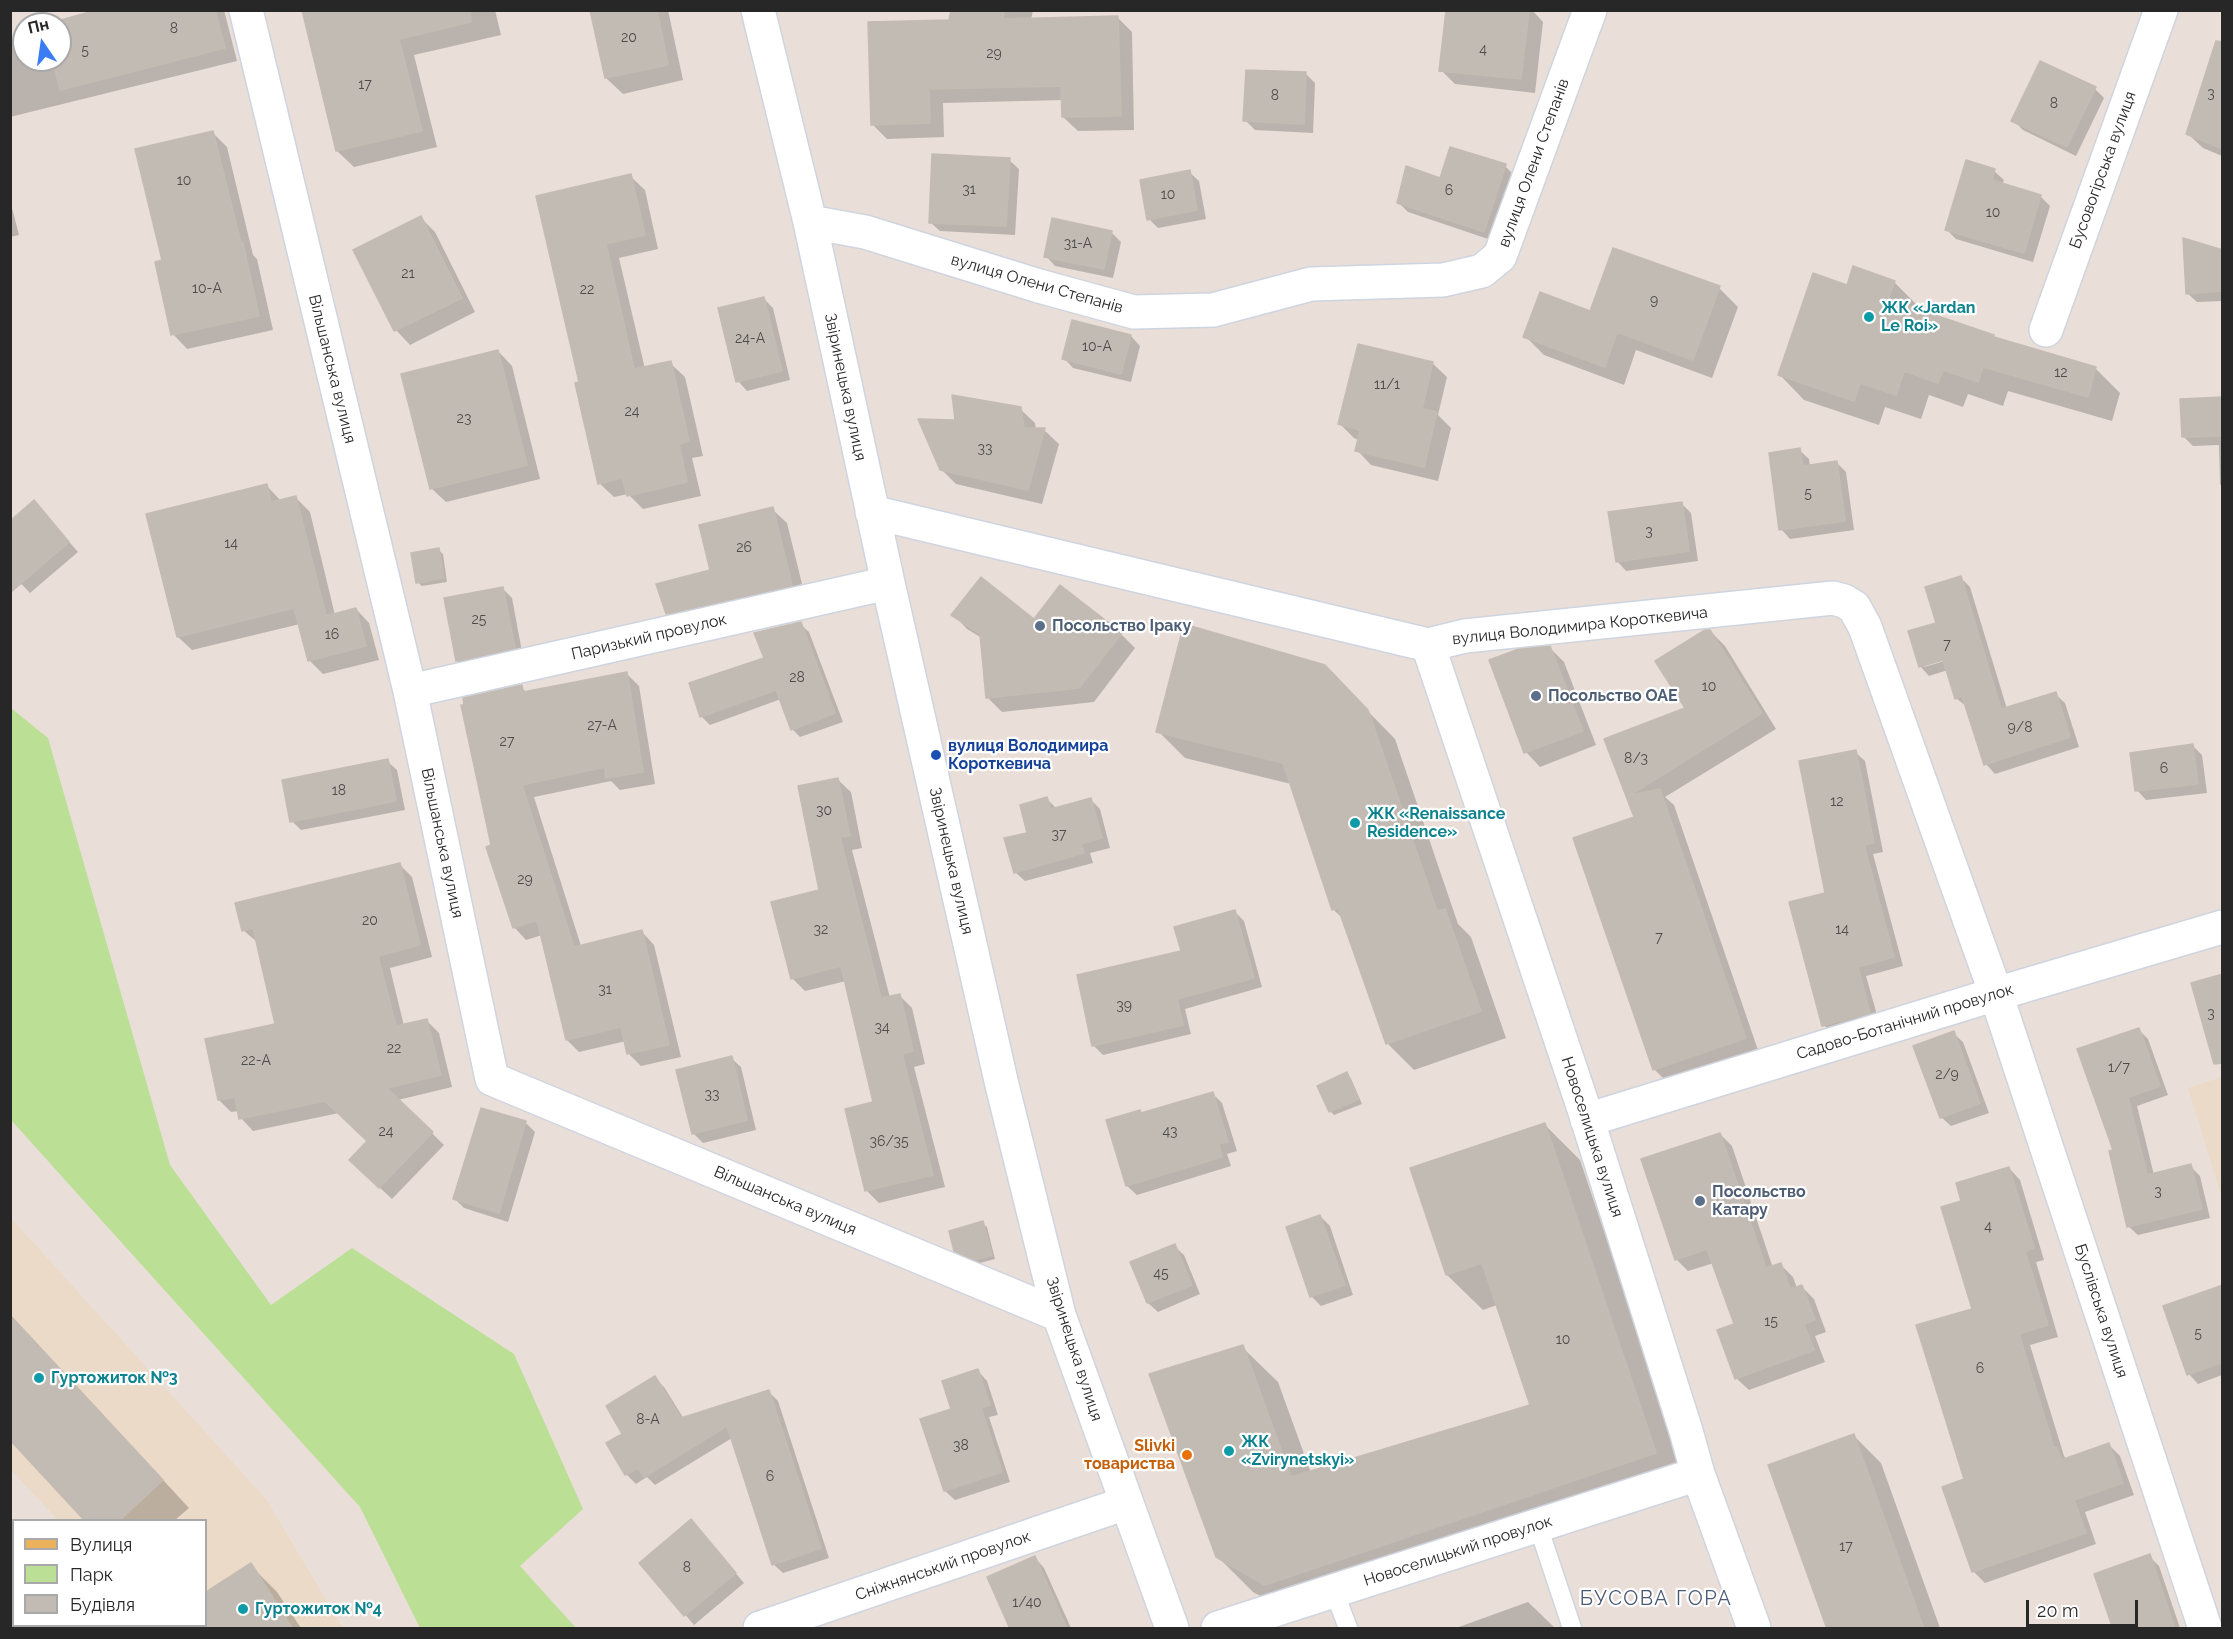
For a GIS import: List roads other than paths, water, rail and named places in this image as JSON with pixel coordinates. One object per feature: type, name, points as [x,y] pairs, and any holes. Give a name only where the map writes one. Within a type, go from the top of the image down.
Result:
[{"type":"street","name":"Вільшанська вулиця","points":[[246,10],[410,691],[492,1078],[1059,1316]]},
{"type":"street","name":"Звіринецька вулиця","points":[[758,10],[810,222],[872,512],[1002,1085],[1059,1316],[1172,1629]]},
{"type":"street","name":"вулиця Олени Степанів","points":[[810,222],[865,232],[1039,286],[1134,312],[1213,310],[1311,284],[1443,280],[1482,271],[1500,256],[1590,10]]},
{"type":"street","name":"Бусовогірська вулиця","points":[[2046,330],[2161,10]]},
{"type":"street","name":"вулиця Володимира Короткевича","points":[[872,512],[1428,645],[1477,635],[1833,598],[1844,601],[1854,607],[1865,627],[1996,994]]},
{"type":"street","name":"Паризький провулок","points":[[410,691],[888,583]]},
{"type":"street","name":"Новоселицька вулиця","points":[[1428,645],[1587,1120],[1698,1474],[1754,1629]]},
{"type":"street","name":"Садово-Ботанічний провулок","points":[[1587,1120],[1996,994],[2223,927]]},
{"type":"street","name":"Буслівська вулиця","points":[[1996,994],[2205,1629]]},
{"type":"street","name":"Новоселицький провулок","points":[[1218,1629],[1698,1474]]},
{"type":"street","name":"Сніжнянський провулок","points":[[760,1629],[1126,1503]]},
{"type":"lane","points":[[1538,1526],[1572,1629]]},
{"type":"lane","points":[[1334,1591],[1347,1629]]},
{"type":"place","name":"ЖК «Jardan Le Roi»","points":[[1869,317]]},
{"type":"place","name":"Посольство Іраку","points":[[1040,626]]},
{"type":"place","name":"Посольство ОАЕ","points":[[1536,696]]},
{"type":"place","name":"вулиця Володимира Короткевича","points":[[936,755]]},
{"type":"place","name":"ЖК «Renaissance Residence»","points":[[1355,823]]},
{"type":"place","name":"Посольство Катару","points":[[1700,1201]]},
{"type":"place","name":"Гуртожиток №3","points":[[39,1378]]},
{"type":"place","name":"ЖК «Zvirynetskyi»","points":[[1229,1451]]},
{"type":"place","name":"Slivki товариства","points":[[1187,1455]]},
{"type":"place","name":"Гуртожиток №4","points":[[243,1609]]},
{"type":"district","name":"БУСОВА ГОРА","points":[[1656,1599]]}]
